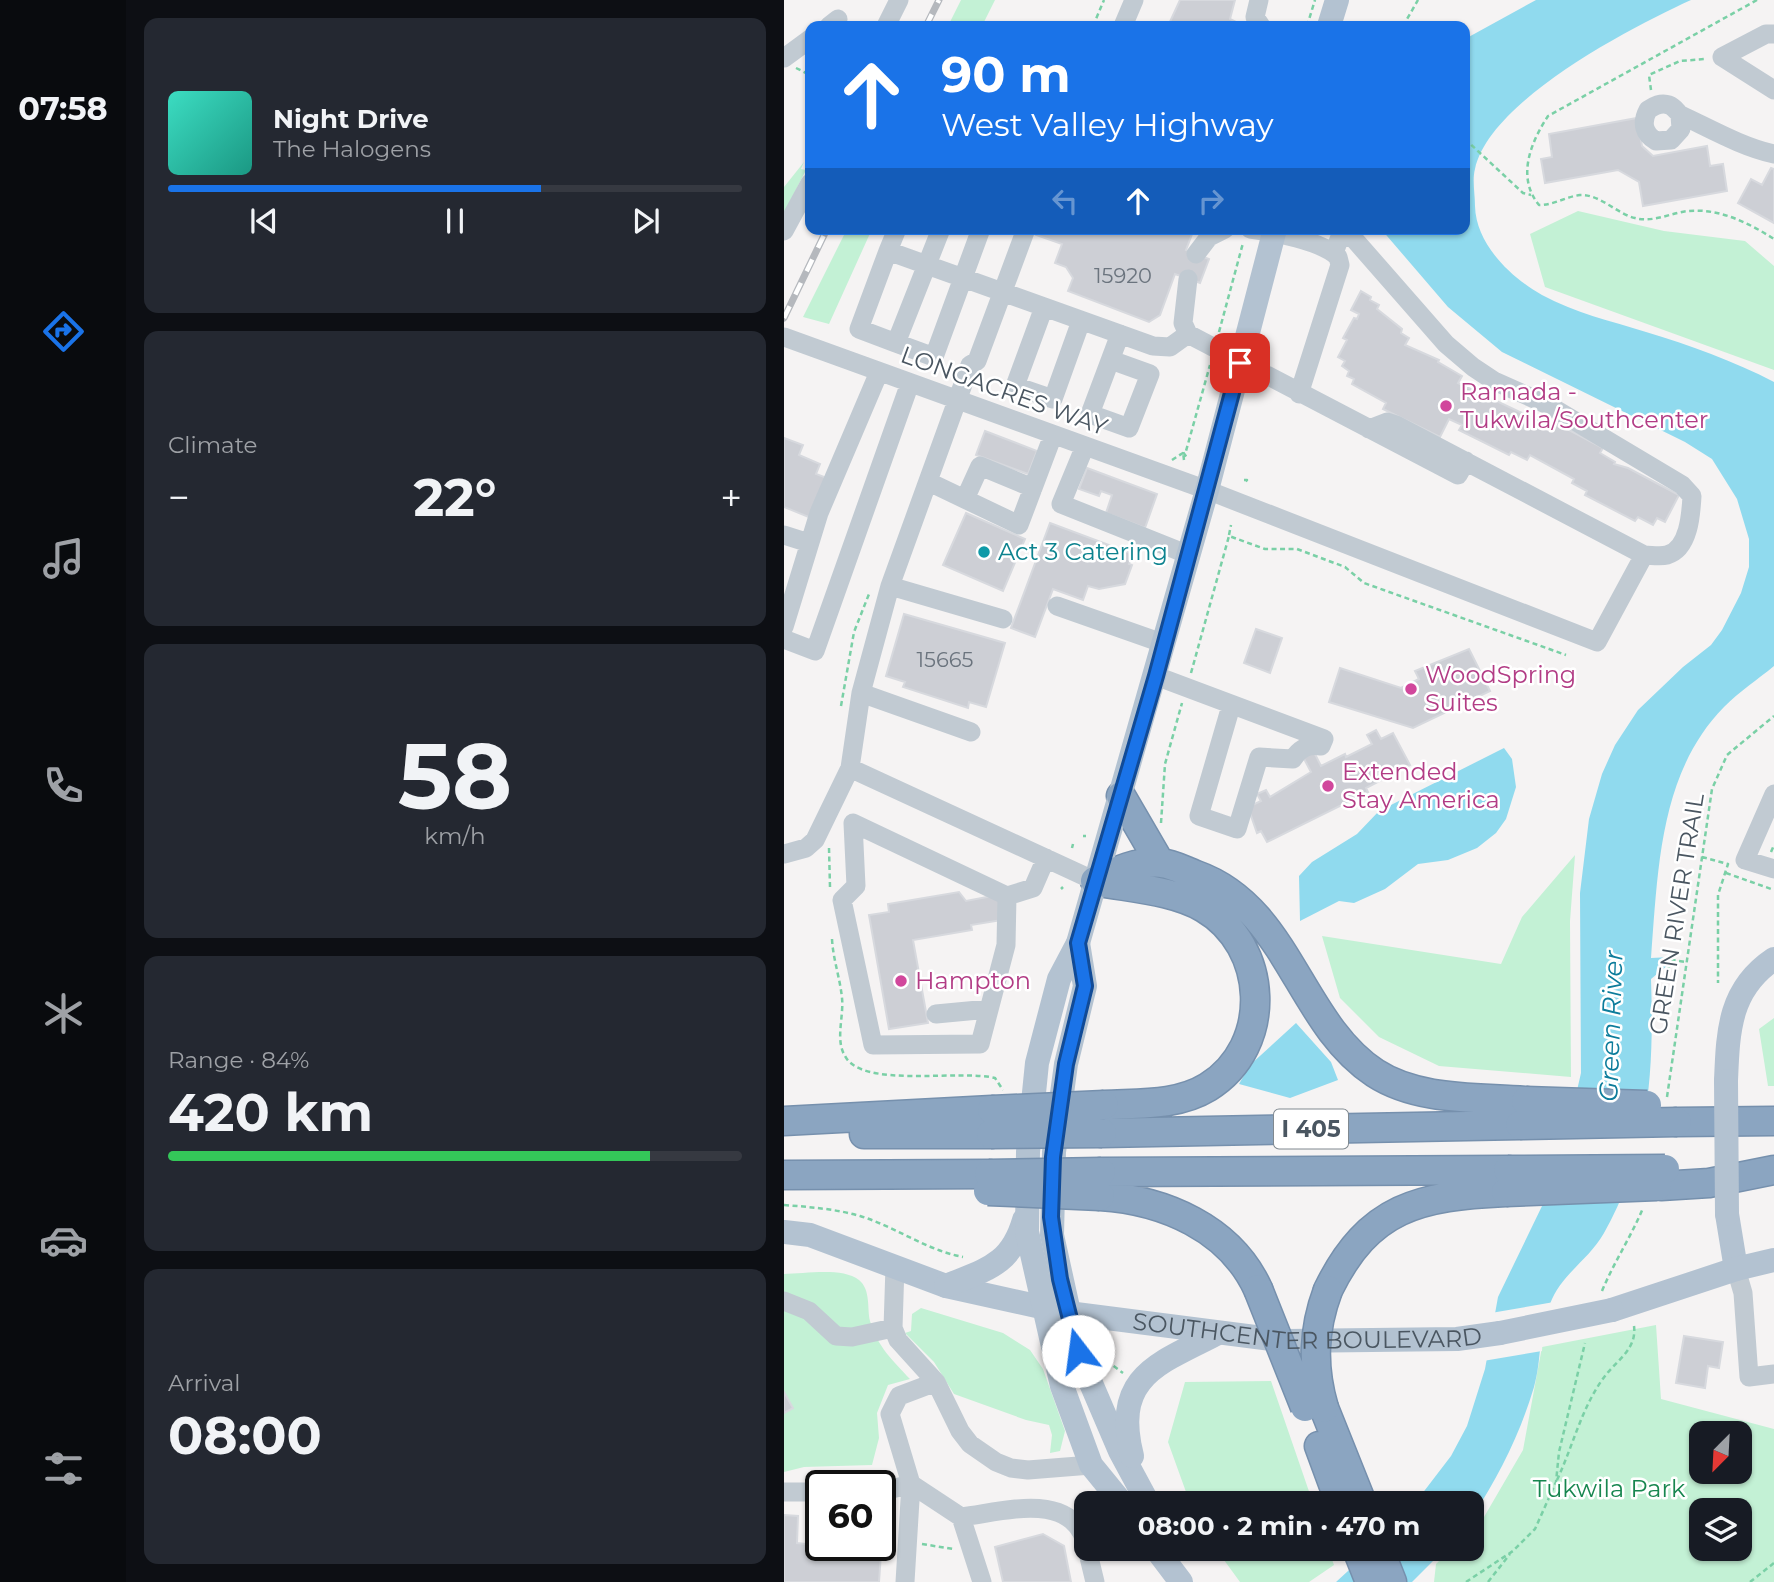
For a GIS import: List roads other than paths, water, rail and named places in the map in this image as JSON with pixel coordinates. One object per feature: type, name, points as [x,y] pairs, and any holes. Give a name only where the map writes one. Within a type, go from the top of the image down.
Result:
[{"type":"highway","points":[[1121,796],[1160,863]]},
{"type":"highway","points":[[1095,881],[1125,868],[1160,863],[1207,879],[1251,910],[1293,968],[1335,1036],[1375,1073],[1416,1090],[1523,1113],[1774,1107]]},
{"type":"highway","points":[[1095,881],[1172,896],[1201,906],[1215,915],[1243,947],[1256,991],[1254,1019],[1245,1045],[1226,1073],[1208,1087],[1191,1095],[1103,1119]]},
{"type":"highway","points":[[1675,1109],[1774,1121]]},
{"type":"highway","name":"I 405","points":[[784,1134],[991,1122],[1523,1113]]},
{"type":"highway","points":[[784,1121],[991,1122]]},
{"type":"highway","points":[[1337,1491],[1315,1407],[1318,1322],[1328,1290],[1356,1247],[1399,1211],[1420,1201],[1507,1181],[1657,1187],[1709,1183],[1774,1168]]},
{"type":"highway","points":[[784,1175],[1100,1184],[1202,1226],[1231,1250],[1258,1289],[1356,1491]]},
{"type":"highway","name":"I 405","points":[[1100,1184],[1507,1181]]},
{"type":"highway","points":[[784,1183],[989,1182]]},
{"type":"highway","points":[[1362,1561],[1370,1582]]},
{"type":"highway","points":[[1384,1561],[1392,1582]]},
{"type":"main road","points":[[1331,21],[1337,0]]},
{"type":"main road","points":[[1125,1491],[1091,1465],[1062,1386],[1027,1232],[1028,1152],[1037,1063],[1059,979],[1078,943],[1165,644],[1240,363],[1266,235]]},
{"type":"main road","points":[[1078,943],[1085,986],[1066,1064],[1054,1152],[1052,1235],[1068,1313],[1088,1378],[1133,1491]]},
{"type":"main road","points":[[1736,1269],[1727,1214],[1728,1037],[1735,1004],[1752,977],[1774,959]]},
{"type":"main road","points":[[946,1286],[994,1265],[1008,1254],[1018,1243],[1026,1213]]},
{"type":"main road","name":"SOUTHCENTER BOULEVARD","points":[[784,1232],[810,1235],[946,1286],[1043,1309],[1287,1341],[1457,1339],[1774,1260]]},
{"type":"main road","points":[[1136,1491],[1126,1434],[1126,1412],[1132,1395],[1142,1377],[1156,1366],[1218,1333]]},
{"type":"main road","points":[[1165,1561],[1181,1582]]},
{"type":"main road","points":[[1185,1561],[1200,1582]]},
{"type":"street","points":[[888,21],[899,0]]},
{"type":"street","points":[[1125,21],[1134,0]]},
{"type":"street","points":[[1258,21],[1255,17],[1259,0]]},
{"type":"street","points":[[1774,34],[1766,34],[1722,57],[1774,90]]},
{"type":"street","points":[[789,63],[805,45]]},
{"type":"street","points":[[1680,115],[1682,122],[1677,136],[1664,142],[1656,141],[1645,131],[1643,124],[1648,110],[1654,106],[1669,105],[1680,115],[1693,118],[1754,150],[1773,152]]},
{"type":"street","points":[[784,231],[805,192]]},
{"type":"street","points":[[895,235],[859,329],[934,357],[979,235]]},
{"type":"street","points":[[896,344],[939,235]]},
{"type":"street","points":[[784,854],[806,848],[815,840],[850,768],[861,693],[890,586],[962,403],[971,365],[977,361],[1024,235]]},
{"type":"street","points":[[1196,254],[1213,235]]},
{"type":"street","points":[[1282,235],[1334,253],[1340,265],[1299,394]]},
{"type":"street","points":[[1334,253],[1341,235]]},
{"type":"street","points":[[1188,279],[1183,323],[1188,334],[1240,363],[1369,429],[1387,422],[1396,425],[1644,555],[1666,555],[1676,550],[1688,527],[1692,496],[1682,485],[1548,405],[1494,381],[1473,367],[1446,344],[1354,239],[1344,235]]},
{"type":"street","points":[[888,251],[1153,346],[1170,347],[1188,334]]},
{"type":"street","points":[[1044,307],[1015,386],[1053,399],[1082,321]]},
{"type":"street","points":[[1111,360],[1120,334]]},
{"type":"street","name":"LONGACRES WAY","points":[[784,337],[1207,490],[1597,642],[1644,555]]},
{"type":"street","points":[[784,627],[809,542],[879,372]]},
{"type":"street","points":[[784,639],[815,651],[910,383]]},
{"type":"street","points":[[929,482],[1019,525],[1053,435]]},
{"type":"street","points":[[1085,446],[1061,504],[1189,555]]},
{"type":"street","points":[[965,499],[979,466],[1033,488]]},
{"type":"street","points":[[784,535],[809,542]]},
{"type":"street","points":[[890,586],[1003,619]]},
{"type":"street","points":[[1057,606],[1165,644]]},
{"type":"street","points":[[1156,676],[1324,739],[1321,746],[1311,744],[1298,751],[1293,759],[1259,757],[1237,829],[1199,816],[1231,706]]},
{"type":"street","points":[[861,693],[971,732]]},
{"type":"street","points":[[850,768],[1095,881]]},
{"type":"street","points":[[1774,794],[1745,860],[1774,869]]},
{"type":"street","points":[[1007,896],[1006,945],[980,1044],[873,1045],[842,900],[856,886],[853,823],[1007,896],[1033,888],[1046,858]]},
{"type":"street","points":[[936,1013],[989,1009]]},
{"type":"street","points":[[895,1266],[893,1328],[898,1340],[936,1382],[960,1432],[970,1444],[996,1462],[1028,1470],[1091,1465]]},
{"type":"street","points":[[1736,1269],[1743,1293],[1749,1377],[1774,1374]]},
{"type":"street","points":[[784,1300],[809,1311],[836,1336],[852,1337],[893,1328]]},
{"type":"street","points":[[905,1582],[911,1484],[893,1427],[892,1406],[899,1396],[936,1382]]},
{"type":"street","points":[[896,1488],[911,1484],[961,1517],[982,1582]]},
{"type":"street","points":[[784,1492],[805,1492]]},
{"type":"street","points":[[961,1517],[1038,1507],[1054,1510],[1074,1522]]},
{"type":"street","points":[[1090,1561],[1095,1582]]},
{"type":"water","name":"Green River","points":[[1536,0],[1691,0],[1601,47],[1534,92],[1507,117],[1486,143],[1475,169],[1475,206],[1481,233],[1497,258],[1530,288],[1580,312],[1711,354],[1774,382],[1774,666],[1730,701],[1702,733],[1674,792],[1660,858],[1651,958],[1671,957],[1668,965],[1651,979],[1650,1078],[1640,1141],[1619,1203],[1604,1233],[1561,1284],[1550,1304],[1528,1404],[1508,1454],[1484,1497],[1484,1491],[1424,1491],[1451,1456],[1467,1426],[1485,1369],[1498,1297],[1558,1173],[1581,1073],[1580,893],[1589,819],[1602,774],[1615,745],[1638,710],[1683,667],[1711,645],[1722,630],[1741,593],[1749,567],[1749,539],[1737,499],[1712,459],[1685,442],[1502,352],[1448,307],[1386,235],[1470,235],[1470,36]]},
{"type":"water","points":[[1504,748],[1512,759],[1516,787],[1506,819],[1496,833],[1477,848],[1448,860],[1418,864],[1385,889],[1354,903],[1339,901],[1300,921],[1299,876],[1312,862],[1357,834],[1379,811]]},
{"type":"water","points":[[1296,1023],[1331,1062],[1338,1080],[1290,1098],[1239,1084],[1250,1065]]},
{"type":"water","points":[[1359,1561],[1433,1561],[1412,1582],[1336,1582]]},
{"type":"railway","points":[[928,21],[939,0]]},
{"type":"railway","points":[[784,318],[824,235]]},
{"type":"place","name":"Ramada - Tukwila/Southcenter","points":[[1446,406]]},
{"type":"place","name":"Act 3 Catering","points":[[984,552]]},
{"type":"place","name":"WoodSpring Suites","points":[[1411,689]]},
{"type":"place","name":"Extended Stay America","points":[[1328,786]]},
{"type":"place","name":"Hampton","points":[[901,981]]},
{"type":"park label","name":"Tukwila Park","points":[[1609,1489]]}]
